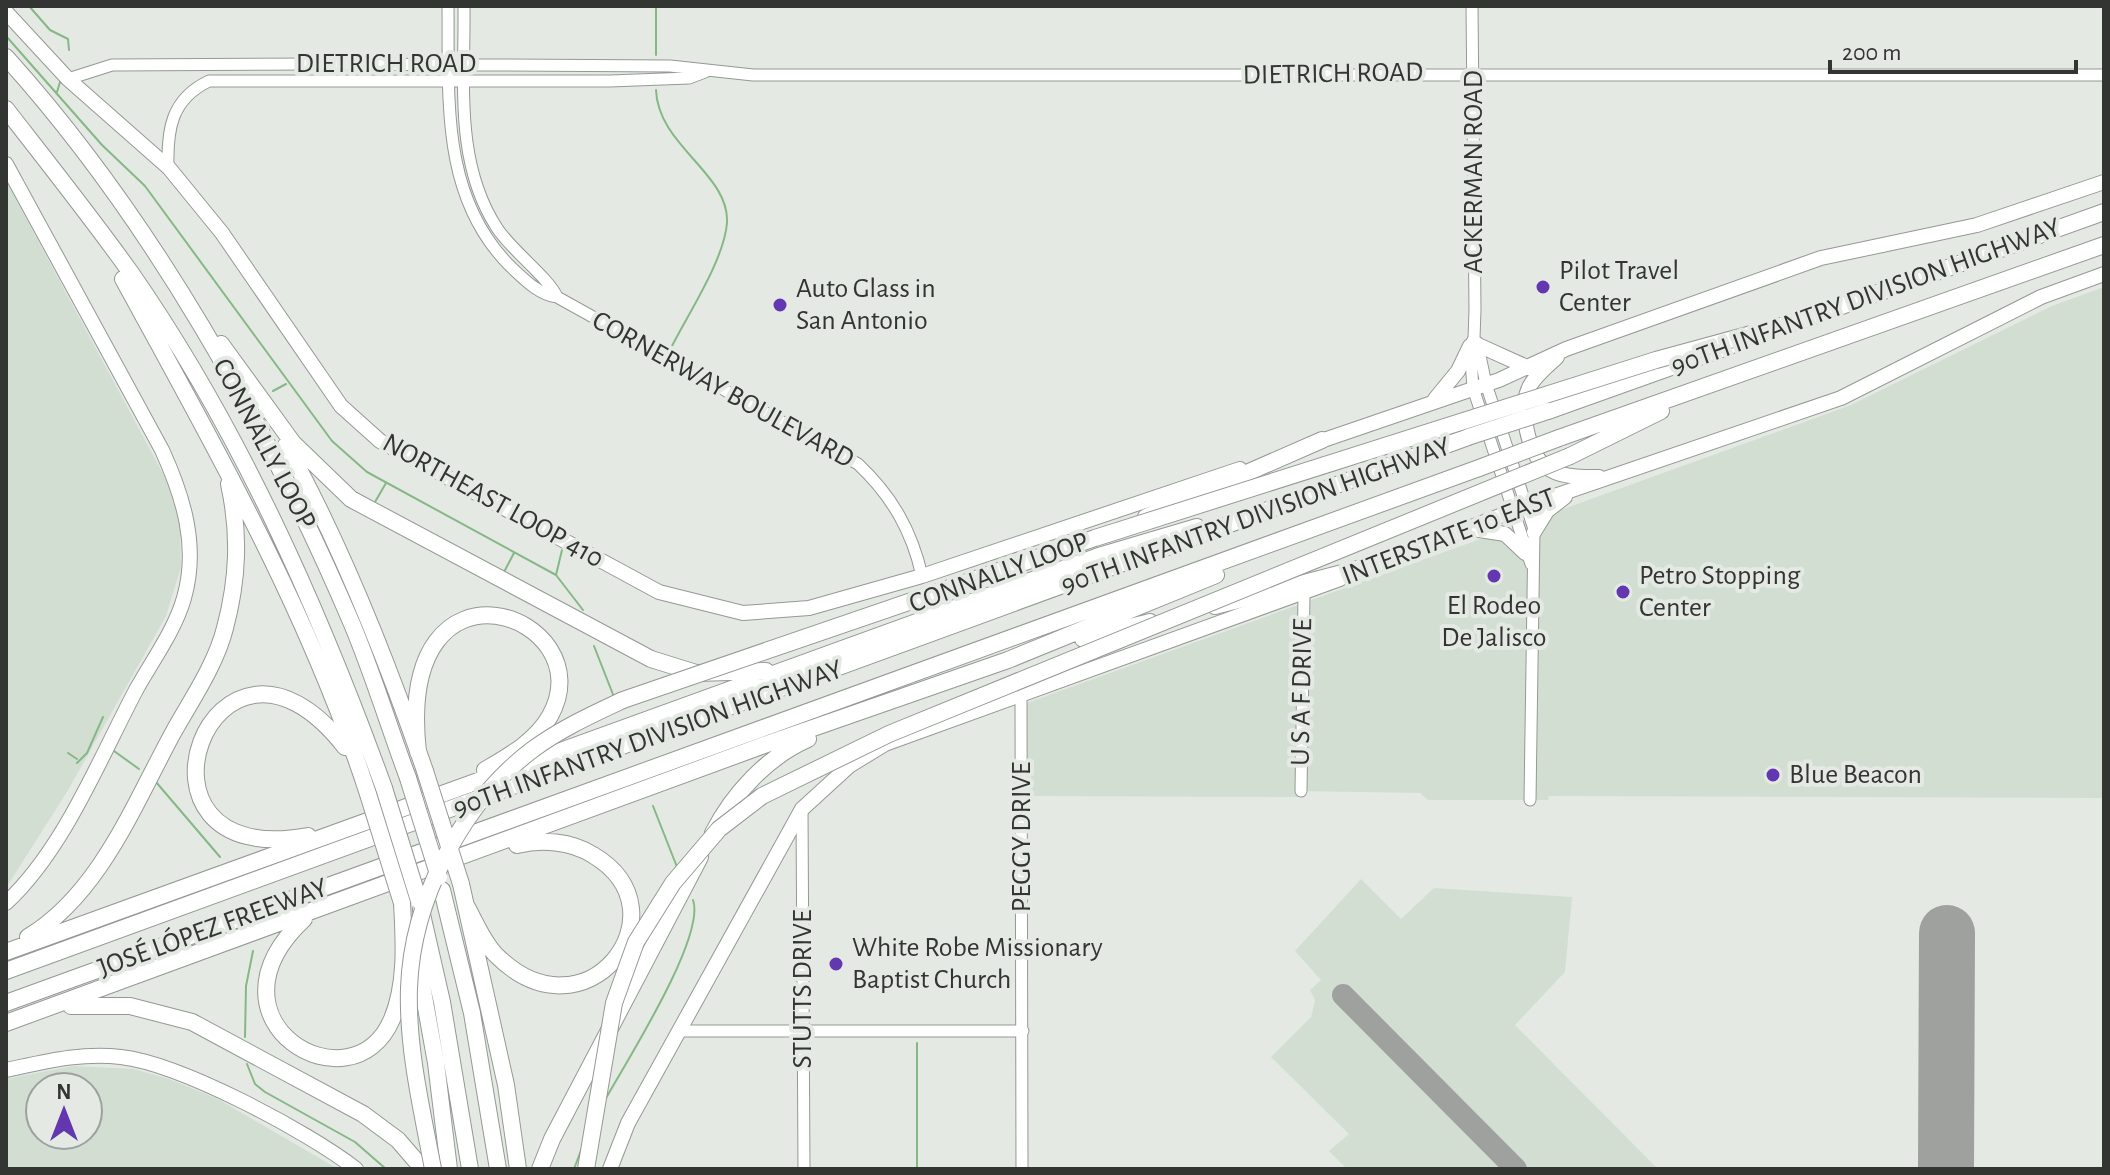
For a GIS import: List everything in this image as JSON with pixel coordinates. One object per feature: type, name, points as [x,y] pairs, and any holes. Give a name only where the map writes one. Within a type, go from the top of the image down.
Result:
[{"type":"highway","name":"CONNALLY LOOP","points":[[6,57],[97,171],[143,235],[232,380],[308,526],[354,628],[408,778],[442,890],[472,1013],[498,1169]]},
{"type":"highway","name":"CONNALLY LOOP","points":[[6,109],[85,211],[170,333],[257,488],[349,692],[384,788],[411,902],[442,1002],[470,1169]]},
{"type":"highway","points":[[1913,281],[2104,202]]},
{"type":"highway","points":[[85,211],[224,463],[304,628],[411,902],[449,1169]]},
{"type":"highway","name":"90TH INFANTRY DIVISION HIGHWAY","points":[[410,825],[1468,437],[2104,212]]},
{"type":"highway","points":[[143,235],[307,459],[351,499],[651,659],[696,673],[769,671],[795,666]]},
{"type":"highway","name":"90TH INFANTRY DIVISION HIGHWAY","points":[[419,854],[1559,438],[2104,245]]},
{"type":"highway","name":"CONNALLY LOOP","points":[[433,1169],[409,1004],[419,929],[444,861],[464,826],[504,776],[551,737],[623,700],[1095,538],[1656,360],[1810,318]]},
{"type":"highway","points":[[586,1169],[614,1003],[636,942],[673,883],[719,829],[762,796],[889,734],[1611,439],[1702,388]]},
{"type":"highway","points":[[258,395],[336,547],[392,677],[425,771],[467,907],[506,1085],[518,1169]]},
{"type":"highway","points":[[961,606],[1008,579],[1322,440]]},
{"type":"highway","points":[[6,951],[44,927],[75,896],[105,858],[204,677],[224,632],[236,582],[238,541],[224,463]]},
{"type":"highway","points":[[6,951],[1099,556],[1375,472]]},
{"type":"highway","points":[[6,1023],[1008,660],[1372,508]]},
{"type":"highway","points":[[1008,660],[1377,564]]},
{"type":"highway","points":[[418,752],[417,689],[422,664],[438,638],[456,623],[492,616],[523,622],[535,631],[547,643],[558,666],[557,698],[551,715],[537,734],[510,756],[456,789]]},
{"type":"highway","points":[[357,825],[303,837],[249,836],[233,830],[205,806],[194,766],[203,731],[224,707],[248,698],[274,696],[302,706],[322,721],[361,774]]},
{"type":"highway","points":[[540,1169],[552,1139],[718,823],[747,782],[793,746],[889,702]]},
{"type":"highway","name":"JOSÉ LÓPEZ FREEWAY","points":[[6,971],[410,825]]},
{"type":"highway","points":[[467,907],[494,953],[524,977],[550,987],[578,985],[609,967],[625,947],[631,921],[629,896],[619,877],[601,859],[579,848],[528,842],[468,855]]},
{"type":"highway","name":"JOSÉ LÓPEZ FREEWAY","points":[[6,1003],[419,854]]},
{"type":"highway","points":[[310,913],[276,948],[265,989],[269,1011],[282,1035],[297,1048],[338,1058],[370,1047],[392,1019],[411,902]]},
{"type":"highway","points":[[46,1009],[109,1004],[153,1010],[192,1022],[363,1114],[398,1140],[423,1169]]},
{"type":"main road","name":"NORTHEAST LOOP 410","points":[[6,12],[68,79],[168,167],[222,233],[341,406],[380,441],[659,592],[709,606],[743,613],[779,613],[922,576]]},
{"type":"main road","points":[[6,164],[162,450],[180,489],[187,518],[189,558],[184,598],[165,637],[45,861],[6,903]]},
{"type":"main road","points":[[922,576],[1480,386],[1529,368],[1566,349],[1821,258],[1977,225],[2104,182]]},
{"type":"main road","name":"INTERSTATE 10 EAST","points":[[802,809],[849,766],[885,744],[1304,594],[1521,508],[1841,398],[2041,297],[2104,274]]},
{"type":"main road","points":[[1432,402],[1458,371],[1474,343],[1529,368]]},
{"type":"main road","points":[[1566,349],[1528,387],[1522,415],[1529,437],[1544,466],[1573,477],[1612,477]]},
{"type":"main road","points":[[1534,532],[1554,504],[1578,489]]},
{"type":"main road","points":[[1469,529],[1505,534],[1528,558]]},
{"type":"main road","points":[[610,1169],[628,1123],[682,1031],[802,809]]},
{"type":"main road","points":[[6,1070],[82,1056],[121,1057],[145,1062],[191,1077],[333,1152],[356,1169]]},
{"type":"street","name":"CORNERWAY BOULEVARD","points":[[448,6],[450,135],[469,204],[505,261],[546,296],[557,297]]},
{"type":"street","name":"CORNERWAY BOULEVARD","points":[[464,6],[464,115],[469,155],[485,207],[509,245],[557,297],[858,464],[879,483],[906,525],[915,545],[922,576]]},
{"type":"street","name":"ACKERMAN ROAD","points":[[1472,6],[1474,343],[1480,386],[1521,508],[1534,532],[1528,558]]},
{"type":"street","name":"DIETRICH ROAD","points":[[68,79],[112,65],[448,64],[670,66],[705,72],[1072,76],[1473,73],[2104,75]]},
{"type":"street","points":[[168,167],[167,131],[177,108],[189,94],[209,81],[208,65]]},
{"type":"street","name":"DIETRICH ROAD","points":[[209,81],[610,81],[689,78],[705,72]]},
{"type":"street","name":"ACKERMAN ROAD","points":[[1521,508],[1528,558],[1530,800]]},
{"type":"street","name":"U S A F DRIVE","points":[[1301,791],[1304,594]]},
{"type":"street","name":"PEGGY DRIVE","points":[[1021,697],[1022,1169]]},
{"type":"street","name":"STUTTS DRIVE","points":[[802,809],[804,1169]]},
{"type":"street","points":[[682,1031],[1023,1031]]},
{"type":"shaded area","points":[[6,181],[175,496],[181,567],[166,616],[67,792],[6,888]]},
{"type":"shaded area","points":[[2104,287],[2104,798],[1549,796],[1548,800],[1428,800],[1420,793],[1297,791],[1297,797],[1027,796],[1027,703],[1851,405],[2052,306]]},
{"type":"shaded area","points":[[1361,879],[1401,919],[1434,888],[1572,897],[1565,972],[1515,1025],[1658,1169],[1347,1169],[1329,1151],[1349,1134],[1271,1057],[1311,1017],[1315,1000],[1310,990],[1321,980],[1295,951]]},
{"type":"shaded area","points":[[73,1066],[134,1069],[169,1079],[218,1099],[338,1169],[6,1169],[6,1079],[24,1076],[24,1151],[104,1151],[104,1071],[47,1071]]},
{"type":"waterway","points":[[29,6],[50,30],[68,39],[69,50]]},
{"type":"waterway","points":[[656,6],[656,55]]},
{"type":"waterway","points":[[6,36],[102,145],[145,186],[332,441],[367,472],[556,575],[583,610]]},
{"type":"waterway","points":[[57,92],[60,82]]},
{"type":"waterway","points":[[656,90],[668,128],[717,189],[725,206],[727,223],[712,270],[671,348]]},
{"type":"waterway","points":[[273,391],[286,384]]},
{"type":"waterway","points":[[375,502],[386,483]]},
{"type":"waterway","points":[[556,575],[562,550]]},
{"type":"waterway","points":[[504,572],[514,553]]},
{"type":"waterway","points":[[594,646],[614,697]]},
{"type":"waterway","points":[[77,763],[87,753],[103,717]]},
{"type":"waterway","points":[[114,751],[139,769]]},
{"type":"waterway","points":[[68,753],[77,759]]},
{"type":"waterway","points":[[156,782],[220,857]]},
{"type":"waterway","points":[[653,806],[677,867]]},
{"type":"waterway","points":[[605,1100],[646,1030],[676,970],[694,918],[693,900]]},
{"type":"waterway","points":[[245,1037],[246,986],[253,951]]},
{"type":"waterway","points":[[917,1043],[917,1169]]},
{"type":"waterway","points":[[247,1064],[255,1084],[265,1092],[355,1142],[386,1169]]},
{"type":"waterway","points":[[574,1169],[583,1145]]},
{"type":"taxiway","points":[[1343,995],[1516,1169]]},
{"type":"runway","points":[[1946,1169],[1947,933]]},
{"type":"place","name":"Pilot Travel Center","points":[[1543,287]]},
{"type":"place","name":"Auto Glass in San Antonio","points":[[780,305]]},
{"type":"place","name":"El Rodeo De Jalisco","points":[[1494,576]]},
{"type":"place","name":"Petro Stopping Center","points":[[1623,592]]},
{"type":"place","name":"Blue Beacon","points":[[1773,775]]},
{"type":"place","name":"White Robe Missionary Baptist Church","points":[[836,964]]}]
